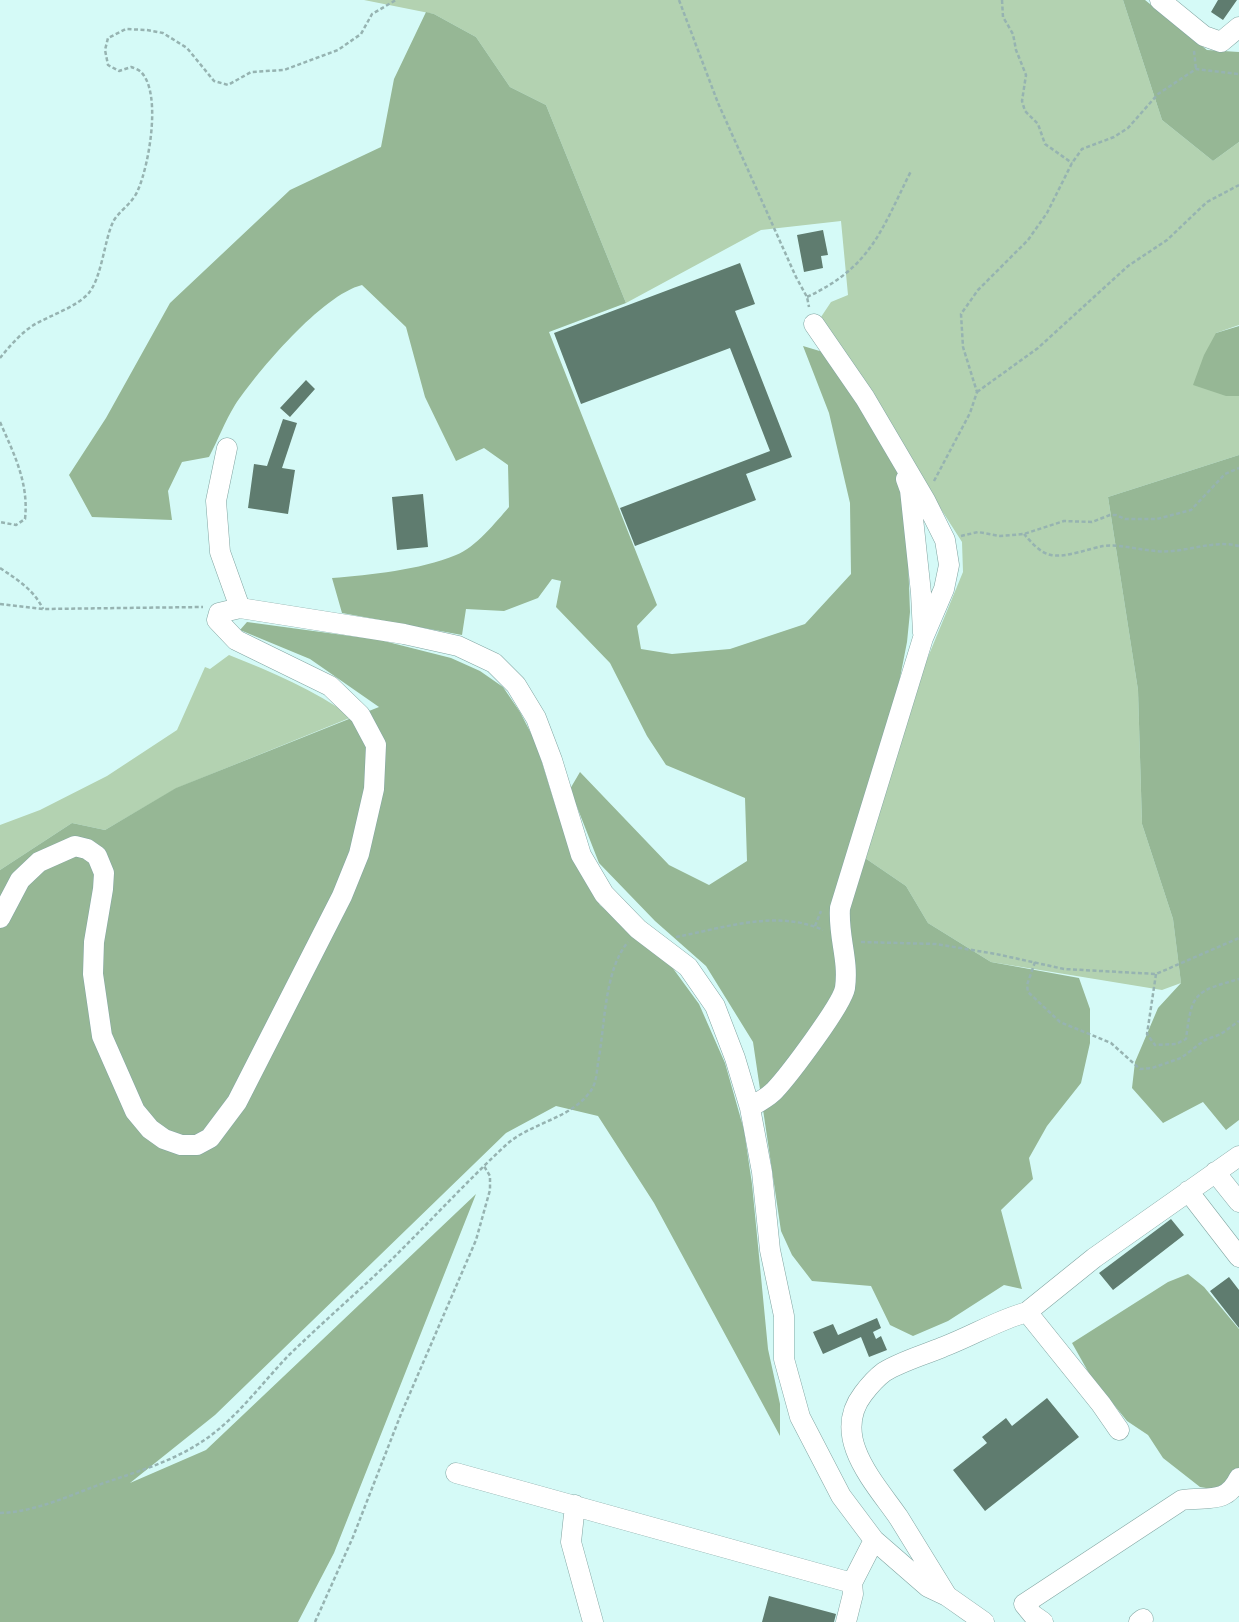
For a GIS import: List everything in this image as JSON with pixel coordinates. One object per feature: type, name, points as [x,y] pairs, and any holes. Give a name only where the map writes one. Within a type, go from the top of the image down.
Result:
[{"type":"street","points":[[1160,0],[1204,36],[1221,42],[1239,27]]},
{"type":"street","points":[[750,1108],[774,1091],[817,1036],[845,991],[846,961],[838,929],[840,908],[923,638],[944,589],[949,565],[945,540],[924,500],[865,398],[814,324]]},
{"type":"street","points":[[227,448],[216,501],[216,510],[220,552],[240,608]]},
{"type":"street","points":[[900,459],[910,490],[921,593],[923,638]]},
{"type":"street","points":[[0,918],[20,880],[39,862],[75,846],[87,849],[97,856],[104,873],[94,942],[93,974],[102,1036],[135,1111],[150,1129],[164,1139],[181,1145],[197,1145],[210,1138],[237,1102],[342,896],[359,854],[374,789],[376,745],[360,714],[330,686],[236,640],[217,620],[219,613],[240,608],[404,634],[458,646],[494,663],[516,685],[536,718],[552,760],[582,855],[604,894],[638,929],[688,967],[715,1006],[735,1058],[750,1108],[762,1172],[770,1250],[784,1316],[784,1359],[800,1417],[841,1496],[874,1540],[928,1587],[947,1596],[984,1622]]},
{"type":"street","points":[[947,1596],[947,1576],[866,1448],[864,1416],[872,1400],[887,1378],[973,1350],[1027,1312],[1094,1258],[1239,1156]]},
{"type":"street","points":[[1215,1172],[1239,1202]]},
{"type":"street","points":[[1188,1191],[1239,1257]]},
{"type":"street","points":[[1027,1312],[1101,1404],[1119,1430]]},
{"type":"street","points":[[456,1473],[852,1582]]},
{"type":"street","points":[[1043,1622],[1033,1615],[1024,1604],[1182,1500],[1197,1498],[1213,1499],[1227,1494],[1239,1478]]},
{"type":"street","points":[[575,1505],[570,1542],[594,1622]]},
{"type":"street","points":[[846,1622],[852,1594],[852,1582],[874,1540]]},
{"type":"path","points":[[0,358],[14,341],[32,326],[70,306],[89,293],[102,262],[113,221],[127,208],[138,190],[147,158],[152,104],[148,83],[141,72],[131,67],[119,71],[108,65],[105,50],[108,38],[126,29],[163,33],[187,48],[214,81],[228,86],[251,72],[284,70],[338,50],[360,34],[372,14],[396,0]]},
{"type":"path","points":[[679,0],[718,103],[807,297],[814,324]]},
{"type":"path","points":[[1002,0],[1003,17],[1013,34],[1016,50],[1026,75],[1022,101],[1025,111],[1038,124],[1045,144],[1072,162]]},
{"type":"path","points":[[924,500],[970,413],[977,392],[963,347],[961,314],[978,290],[1028,240],[1047,213],[1072,162],[1082,149],[1114,137],[1128,128],[1158,94],[1196,68],[1239,74]]},
{"type":"path","points":[[807,297],[830,286],[849,272],[874,244],[911,171]]},
{"type":"path","points":[[977,392],[1038,348],[1128,266],[1167,240],[1207,202],[1239,185]]},
{"type":"path","points":[[0,422],[21,468],[27,503],[25,519],[16,524],[0,522]]},
{"type":"path","points":[[945,540],[978,532],[1000,536],[1024,534],[1064,521],[1092,522],[1116,515],[1125,519],[1143,520],[1181,513],[1199,503],[1225,474],[1239,468]]},
{"type":"path","points":[[1024,534],[1034,546],[1049,555],[1061,556],[1105,546],[1142,548],[1156,551],[1198,549],[1225,542],[1239,546]]},
{"type":"path","points":[[0,568],[19,580],[37,597],[43,609]]},
{"type":"path","points":[[0,604],[43,609],[173,606],[204,608],[219,613]]},
{"type":"path","points":[[661,946],[670,938],[713,929],[777,920],[805,922],[822,930],[842,944],[875,941],[936,944],[1064,969],[1156,974],[1239,938]]},
{"type":"path","points":[[0,1513],[13,1512],[51,1503],[147,1469],[173,1458],[214,1433],[289,1356],[391,1260],[431,1221],[455,1193],[509,1142],[542,1123],[574,1109],[593,1088],[604,1036],[609,988],[622,948],[638,929]]},
{"type":"path","points":[[1035,962],[1027,985],[1028,992],[1060,1022],[1112,1043],[1140,1069],[1152,1068],[1181,1058],[1205,1040],[1221,1034],[1239,1021]]},
{"type":"path","points":[[1156,974],[1146,1034],[1155,1045],[1176,1044],[1186,1040],[1190,1008],[1201,992],[1239,979]]},
{"type":"path","points":[[316,1622],[353,1537],[401,1414],[476,1240],[490,1190],[490,1176],[484,1166]]},
{"type":"green space","points":[[364,0],[1123,0],[1162,120],[1213,161],[1239,142],[1239,325],[1216,333],[1226,396],[1239,396],[1239,455],[1108,497],[1138,690],[1142,824],[1173,919],[1181,983],[1162,990],[991,962],[928,923],[906,886],[865,858],[921,674],[963,572],[962,542],[838,348],[821,317],[831,302],[848,295],[841,221],[761,230],[626,303],[546,105],[510,87],[476,37],[434,14]]},
{"type":"green space","points":[[1123,0],[1145,0],[1207,50],[1239,52],[1239,142],[1213,161],[1162,120]]},
{"type":"green space","points":[[426,12],[434,14],[476,37],[510,87],[546,105],[626,303],[549,332],[657,605],[637,626],[641,649],[672,654],[730,649],[805,624],[851,574],[850,503],[829,413],[803,346],[823,352],[866,410],[895,464],[904,496],[910,612],[907,642],[865,858],[906,886],[928,923],[991,962],[1079,978],[1090,1009],[1090,1043],[1081,1083],[1047,1126],[1029,1158],[1033,1179],[1001,1210],[1022,1289],[1004,1285],[948,1321],[913,1336],[890,1325],[871,1286],[812,1281],[792,1255],[781,1231],[753,1042],[706,966],[655,921],[599,863],[570,789],[580,772],[669,865],[709,885],[747,861],[745,798],[666,765],[647,736],[610,663],[556,607],[561,581],[552,579],[538,598],[504,611],[466,609],[462,635],[342,613],[332,578],[411,568],[456,555],[478,541],[509,507],[508,465],[484,448],[456,461],[425,397],[406,327],[362,285],[346,292],[310,318],[245,390],[231,411],[209,457],[182,462],[168,491],[172,520],[92,517],[69,475],[106,418],[170,303],[290,190],[381,147],[394,79]]},
{"type":"green space","points":[[1239,326],[1239,396],[1226,396],[1193,385],[1204,355],[1216,333]]},
{"type":"green space","points":[[1239,455],[1239,1120],[1226,1130],[1203,1102],[1163,1123],[1132,1088],[1135,1062],[1158,1008],[1181,983],[1173,919],[1142,824],[1138,690],[1108,497]]},
{"type":"green space","points":[[247,622],[380,640],[451,658],[480,671],[503,687],[520,712],[536,743],[557,811],[578,867],[600,905],[672,967],[699,1004],[725,1063],[744,1130],[752,1184],[768,1349],[780,1404],[780,1436],[654,1203],[598,1116],[556,1106],[506,1133],[215,1415],[130,1483],[206,1450],[476,1194],[334,1553],[298,1622],[0,1622],[0,870],[72,823],[105,830],[176,788],[379,707],[310,659],[240,630]]},
{"type":"green space","points":[[229,655],[292,682],[323,698],[352,717],[177,788],[105,830],[72,823],[0,870],[0,825],[40,810],[107,776],[177,730],[205,667],[210,669]]},
{"type":"green space","points":[[1188,1274],[1204,1287],[1239,1329],[1239,1471],[1224,1491],[1200,1487],[1163,1458],[1148,1435],[1127,1421],[1090,1375],[1072,1343],[1168,1282]]},
{"type":"building","points":[[1218,0],[1237,0],[1223,20],[1211,12]]},
{"type":"building","points":[[823,230],[828,255],[821,256],[823,268],[804,272],[797,235]]},
{"type":"building","points":[[740,263],[755,304],[735,311],[792,457],[746,474],[756,500],[635,546],[620,508],[770,451],[730,348],[581,404],[554,333]]},
{"type":"building","points":[[306,380],[315,389],[290,417],[280,408]]},
{"type":"building","points":[[283,419],[297,423],[282,468],[295,470],[288,514],[248,508],[254,464],[267,466]]},
{"type":"building","points":[[423,494],[428,547],[397,550],[392,497]]},
{"type":"building","points":[[1171,1219],[1184,1235],[1113,1290],[1099,1273]]},
{"type":"building","points":[[1229,1277],[1239,1290],[1239,1328],[1210,1291]]},
{"type":"building","points":[[877,1318],[881,1328],[873,1332],[876,1339],[881,1336],[887,1350],[869,1357],[861,1337],[823,1354],[813,1332],[833,1324],[838,1335]]},
{"type":"building","points":[[1047,1398],[1079,1437],[985,1511],[953,1470],[987,1443],[982,1437],[1006,1418],[1012,1426]]},
{"type":"building","points":[[769,1596],[836,1614],[834,1622],[762,1622]]}]
